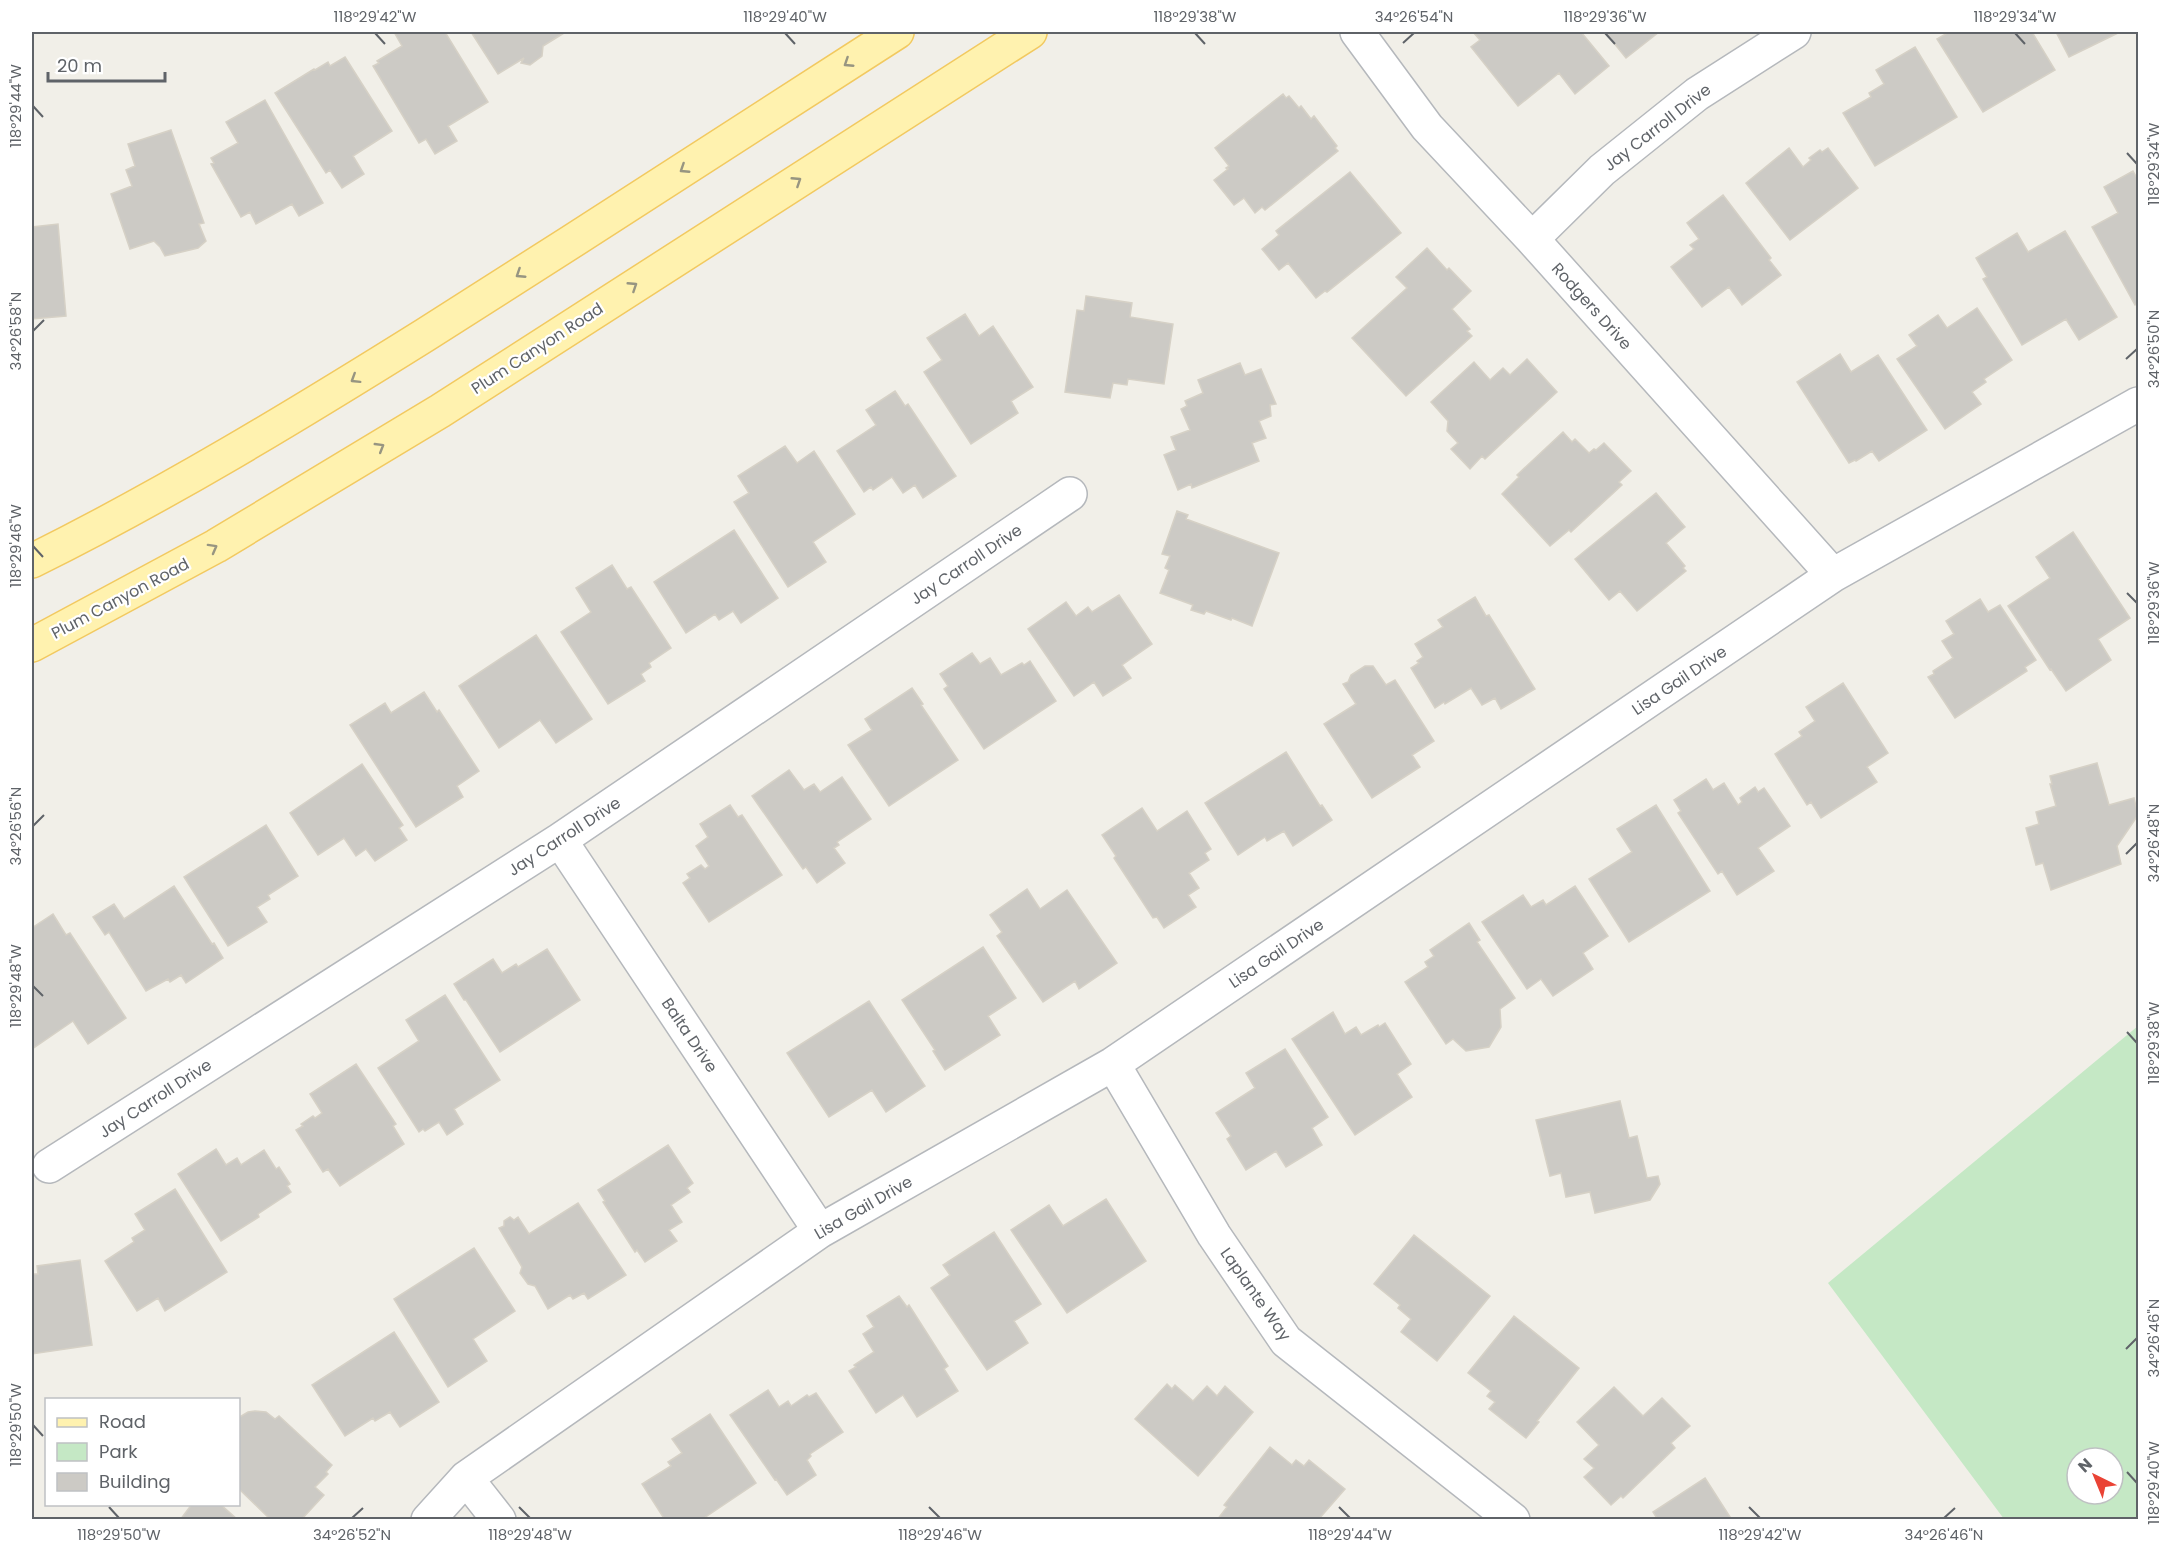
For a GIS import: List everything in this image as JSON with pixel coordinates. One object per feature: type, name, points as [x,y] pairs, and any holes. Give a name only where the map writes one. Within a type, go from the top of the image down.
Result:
[{"type":"main road","points":[[32,561],[82,537],[275,429],[473,305],[897,32]]},
{"type":"main road","name":"Plum Canyon Road","points":[[32,645],[216,546],[440,411],[1030,32]]},
{"type":"street","name":"Rodgers Drive","points":[[1356,32],[1427,127],[1532,238],[1833,575]]},
{"type":"street","name":"Jay Carroll Drive","points":[[1532,238],[1602,170],[1697,94],[1794,32]]},
{"type":"street","name":"Lisa Gail Drive","points":[[428,1520],[466,1478],[820,1231],[1113,1064],[1833,575],[2139,404]]},
{"type":"street","name":"Jay Carroll Drive","points":[[50,1166],[560,840],[1070,494]]},
{"type":"street","name":"Balta Drive","points":[[560,840],[820,1231]]},
{"type":"street","name":"Laplante Way","points":[[1113,1064],[1214,1235],[1286,1341],[1513,1520]]},
{"type":"street","points":[[466,1478],[499,1520]]},
{"type":"green space","points":[[2138,1026],[2138,1519],[2004,1519],[1828,1283]]},
{"type":"building","points":[[394,32],[445,32],[488,102],[448,126],[457,141],[435,154],[426,139],[419,143],[373,66],[379,63],[377,61],[402,46]]},
{"type":"building","points":[[471,32],[564,33],[543,46],[542,56],[530,65],[521,63],[524,58],[498,74]]},
{"type":"building","points":[[1473,32],[1581,32],[1609,66],[1575,94],[1559,73],[1518,106],[1471,47],[1480,40]]},
{"type":"building","points":[[1605,32],[1659,32],[1626,58]]},
{"type":"building","points":[[1949,32],[2032,32],[2055,70],[1983,112],[1937,39]]},
{"type":"building","points":[[2056,32],[2120,32],[2069,57]]},
{"type":"building","points":[[1915,47],[1957,117],[1875,166],[1843,113],[1871,97],[1869,93],[1884,84],[1876,70]]},
{"type":"building","points":[[345,57],[392,131],[353,156],[364,174],[342,188],[330,170],[326,173],[275,93],[314,69],[328,62],[330,66]]},
{"type":"building","points":[[1283,94],[1286,98],[1289,96],[1299,108],[1301,106],[1311,119],[1314,116],[1337,146],[1335,148],[1338,151],[1265,210],[1262,207],[1255,213],[1244,198],[1234,205],[1214,180],[1229,166],[1215,148]]},
{"type":"building","points":[[265,100],[323,203],[299,216],[292,204],[256,224],[250,212],[241,217],[211,164],[214,163],[211,158],[238,143],[226,122]]},
{"type":"building","points":[[171,130],[204,223],[199,224],[206,241],[198,248],[165,256],[154,241],[130,249],[111,194],[132,186],[126,170],[135,166],[128,144]]},
{"type":"building","points":[[1789,148],[1803,167],[1811,160],[1809,158],[1820,150],[1822,152],[1828,148],[1858,188],[1790,240],[1746,183]]},
{"type":"building","points":[[2133,171],[2138,180],[2138,303],[2135,305],[2092,227],[2118,213],[2104,187]]},
{"type":"building","points":[[1350,172],[1401,233],[1327,292],[1325,291],[1316,298],[1288,263],[1279,270],[1262,249],[1279,235],[1276,231]]},
{"type":"building","points":[[1723,195],[1771,258],[1769,260],[1781,275],[1742,305],[1729,287],[1702,307],[1671,267],[1694,249],[1690,245],[1699,239],[1687,223]]},
{"type":"building","points":[[58,224],[66,316],[32,319],[32,227]]},
{"type":"building","points":[[2065,231],[2117,317],[2079,340],[2066,319],[2022,345],[1983,279],[1987,277],[1976,258],[2017,233],[2028,252]]},
{"type":"building","points":[[1427,248],[1471,291],[1452,309],[1470,329],[1467,331],[1472,336],[1406,396],[1352,338],[1407,288],[1396,277]]},
{"type":"building","points":[[1086,296],[1132,303],[1130,317],[1173,324],[1164,384],[1128,379],[1127,385],[1113,383],[1110,398],[1065,392],[1077,310],[1084,311]]},
{"type":"building","points":[[1977,308],[2012,360],[1984,379],[1986,382],[1972,392],[1981,404],[1945,429],[1897,359],[1917,346],[1909,335],[1938,315],[1947,328]]},
{"type":"building","points":[[965,314],[979,336],[993,326],[1033,387],[1011,401],[1018,413],[971,444],[924,372],[942,360],[927,338]]},
{"type":"building","points":[[1840,354],[1851,372],[1878,355],[1927,430],[1879,461],[1872,451],[1849,463],[1797,382]]},
{"type":"building","points":[[1527,359],[1557,392],[1485,459],[1482,456],[1470,469],[1451,449],[1458,443],[1447,431],[1448,421],[1431,402],[1474,362],[1490,380],[1503,368],[1510,375]]},
{"type":"building","points":[[1240,363],[1245,375],[1261,369],[1276,404],[1270,405],[1271,416],[1259,421],[1266,438],[1252,443],[1259,461],[1192,488],[1191,484],[1178,490],[1164,455],[1176,450],[1171,437],[1190,430],[1181,409],[1187,406],[1185,401],[1203,393],[1198,380]]},
{"type":"building","points":[[895,391],[905,406],[908,404],[956,476],[923,498],[915,485],[903,493],[892,477],[873,490],[871,487],[864,492],[837,451],[876,425],[866,410]]},
{"type":"building","points":[[1563,432],[1572,442],[1575,439],[1589,453],[1604,443],[1631,471],[1619,482],[1622,485],[1571,532],[1569,530],[1550,546],[1502,494],[1519,477],[1517,475]]},
{"type":"building","points":[[785,446],[797,463],[814,451],[855,514],[813,542],[826,562],[788,587],[734,502],[749,493],[738,476]]},
{"type":"building","points":[[1656,493],[1685,527],[1666,543],[1685,566],[1683,568],[1686,571],[1637,611],[1620,591],[1609,600],[1575,559]]},
{"type":"building","points":[[1177,511],[1188,515],[1186,519],[1279,553],[1252,626],[1206,611],[1204,614],[1191,610],[1193,605],[1160,593],[1169,570],[1165,568],[1170,556],[1162,554]]},
{"type":"building","points":[[734,530],[778,598],[741,623],[733,611],[719,620],[715,614],[686,633],[654,582]]},
{"type":"building","points":[[2073,532],[2130,618],[2098,639],[2111,660],[2066,691],[2008,606],[2050,578],[2036,557]]},
{"type":"building","points":[[612,565],[627,589],[631,587],[671,648],[649,663],[651,667],[641,674],[645,681],[608,704],[561,632],[591,612],[576,588]]},
{"type":"building","points":[[1119,595],[1152,644],[1122,665],[1131,678],[1103,696],[1094,682],[1074,696],[1028,629],[1066,602],[1076,616],[1088,607],[1092,612]]},
{"type":"building","points":[[1475,597],[1486,616],[1489,615],[1535,689],[1501,709],[1495,698],[1482,705],[1471,688],[1435,708],[1411,668],[1423,657],[1415,644],[1443,627],[1438,620]]},
{"type":"building","points":[[1980,599],[1988,612],[2000,605],[2036,660],[2025,667],[2027,671],[1955,718],[1928,677],[1953,658],[1942,641],[1954,634],[1946,621]]},
{"type":"building","points":[[536,635],[592,719],[556,743],[540,720],[499,748],[459,686]]},
{"type":"building","points":[[972,653],[980,664],[990,658],[1001,675],[1030,661],[1056,701],[984,749],[944,689],[948,686],[940,674]]},
{"type":"building","points":[[1365,666],[1373,666],[1386,685],[1395,680],[1434,741],[1412,755],[1420,767],[1372,798],[1324,724],[1356,704],[1343,684],[1348,682],[1351,675]]},
{"type":"building","points":[[1843,683],[1888,753],[1867,767],[1877,782],[1821,818],[1811,802],[1807,805],[1775,754],[1802,736],[1799,732],[1815,721],[1806,707]]},
{"type":"building","points":[[912,688],[958,760],[889,806],[848,745],[872,730],[865,719]]},
{"type":"building","points":[[424,692],[437,712],[439,710],[479,771],[457,786],[463,797],[416,827],[350,725],[385,703],[391,713]]},
{"type":"building","points":[[1286,752],[1320,806],[1322,805],[1332,820],[1293,846],[1284,831],[1267,841],[1265,837],[1238,855],[1205,803]]},
{"type":"building","points":[[2097,763],[2109,805],[2134,798],[2138,815],[2117,846],[2121,864],[2051,890],[2043,863],[2036,865],[2026,828],[2039,824],[2036,812],[2056,806],[2050,776]]},
{"type":"building","points":[[362,764],[403,825],[399,828],[407,840],[375,861],[366,849],[356,856],[344,838],[318,855],[290,813]]},
{"type":"building","points":[[789,770],[804,790],[814,784],[820,792],[842,777],[871,819],[837,842],[839,845],[834,848],[845,863],[817,883],[806,867],[803,869],[752,796]]},
{"type":"building","points":[[1706,779],[1713,790],[1724,783],[1738,805],[1742,802],[1740,798],[1755,787],[1758,792],[1764,788],[1790,826],[1758,848],[1774,871],[1737,895],[1722,871],[1718,874],[1678,813],[1681,811],[1674,800]]},
{"type":"building","points":[[730,805],[738,817],[742,815],[782,875],[709,922],[683,883],[690,878],[687,874],[701,865],[705,869],[709,866],[696,846],[708,837],[700,824]]},
{"type":"building","points":[[1656,805],[1710,891],[1629,942],[1589,879],[1632,852],[1617,829]]},
{"type":"building","points":[[1142,808],[1157,831],[1187,811],[1211,849],[1205,853],[1209,860],[1189,873],[1199,888],[1188,895],[1196,907],[1164,928],[1157,917],[1153,918],[1114,858],[1116,856],[1102,835]]},
{"type":"building","points":[[266,825],[298,876],[268,895],[270,899],[257,907],[267,922],[228,946],[184,877]]},
{"type":"building","points":[[174,886],[223,958],[186,983],[181,975],[146,991],[109,932],[105,935],[93,917],[114,904],[124,919]]},
{"type":"building","points":[[1575,886],[1608,936],[1583,953],[1593,969],[1553,996],[1541,979],[1527,989],[1482,922],[1523,895],[1531,907],[1543,900],[1546,905]]},
{"type":"building","points":[[1027,889],[1040,909],[1067,890],[1117,963],[1079,989],[1075,981],[1043,1002],[997,936],[1002,932],[990,915]]},
{"type":"building","points":[[53,914],[66,935],[70,933],[126,1018],[88,1044],[73,1021],[32,1049],[32,928]]},
{"type":"building","points":[[1469,923],[1480,940],[1477,942],[1515,998],[1500,1009],[1501,1027],[1489,1047],[1466,1051],[1453,1039],[1446,1044],[1405,982],[1428,967],[1425,962],[1434,956],[1430,950]]},
{"type":"building","points":[[983,947],[1016,998],[988,1016],[1000,1035],[945,1070],[933,1051],[935,1050],[902,1000]]},
{"type":"building","points":[[547,949],[580,1000],[500,1052],[454,984],[493,959],[502,973],[516,964],[518,967]]},
{"type":"building","points":[[445,995],[500,1080],[454,1109],[463,1124],[447,1135],[439,1122],[419,1132],[378,1068],[419,1041],[406,1020]]},
{"type":"building","points":[[869,1001],[925,1086],[886,1112],[872,1090],[829,1117],[787,1053]]},
{"type":"building","points":[[1333,1012],[1345,1034],[1356,1027],[1361,1035],[1385,1023],[1411,1064],[1397,1074],[1412,1097],[1355,1135],[1292,1039]]},
{"type":"building","points":[[1285,1049],[1328,1117],[1312,1128],[1322,1145],[1286,1167],[1276,1151],[1246,1170],[1227,1139],[1231,1136],[1216,1113],[1255,1088],[1246,1073]]},
{"type":"building","points":[[356,1064],[396,1124],[393,1126],[404,1144],[340,1186],[328,1169],[323,1172],[296,1130],[313,1116],[315,1118],[322,1113],[310,1094]]},
{"type":"building","points":[[1620,1101],[1629,1138],[1637,1136],[1647,1178],[1658,1176],[1660,1184],[1650,1200],[1595,1213],[1590,1192],[1566,1197],[1561,1173],[1550,1176],[1536,1120]]},
{"type":"building","points":[[668,1145],[693,1183],[687,1188],[690,1192],[671,1205],[682,1222],[669,1230],[677,1241],[645,1262],[637,1250],[635,1252],[603,1202],[605,1201],[598,1190]]},
{"type":"building","points":[[216,1149],[226,1165],[237,1158],[241,1165],[264,1150],[276,1169],[279,1167],[290,1184],[287,1186],[291,1192],[258,1214],[259,1217],[221,1241],[178,1174]]},
{"type":"building","points":[[175,1189],[227,1272],[165,1311],[158,1298],[137,1311],[105,1261],[134,1242],[132,1238],[145,1230],[135,1214]]},
{"type":"building","points":[[1106,1199],[1146,1261],[1067,1313],[1011,1230],[1049,1205],[1063,1226]]},
{"type":"building","points":[[578,1203],[626,1275],[588,1299],[584,1293],[573,1299],[570,1295],[548,1309],[535,1286],[528,1284],[520,1273],[522,1267],[499,1228],[504,1226],[504,1221],[510,1217],[514,1220],[518,1217],[529,1234]]},
{"type":"building","points":[[994,1232],[1041,1304],[1014,1321],[1028,1343],[987,1370],[931,1288],[950,1275],[943,1265]]},
{"type":"building","points":[[1414,1235],[1490,1296],[1437,1361],[1401,1332],[1411,1319],[1398,1308],[1400,1305],[1374,1284]]},
{"type":"building","points":[[474,1248],[515,1311],[473,1339],[487,1361],[448,1387],[394,1299]]},
{"type":"building","points":[[80,1260],[92,1345],[32,1354],[32,1274],[38,1274],[37,1266]]},
{"type":"building","points":[[899,1296],[907,1307],[909,1305],[948,1366],[944,1369],[958,1391],[917,1417],[903,1395],[876,1413],[849,1371],[874,1352],[863,1334],[874,1327],[867,1316]]},
{"type":"building","points":[[1514,1316],[1579,1368],[1526,1438],[1489,1409],[1495,1402],[1487,1396],[1491,1391],[1468,1373]]},
{"type":"building","points":[[394,1332],[439,1402],[400,1427],[390,1412],[375,1421],[373,1418],[345,1436],[312,1385]]},
{"type":"building","points":[[1167,1384],[1172,1389],[1175,1385],[1193,1401],[1207,1386],[1217,1396],[1225,1386],[1253,1412],[1198,1476],[1135,1419]]},
{"type":"building","points":[[1614,1387],[1643,1416],[1662,1398],[1690,1426],[1671,1443],[1675,1448],[1623,1498],[1621,1496],[1611,1505],[1584,1477],[1594,1468],[1584,1459],[1599,1445],[1577,1422]]},
{"type":"building","points":[[768,1390],[779,1407],[788,1401],[791,1406],[807,1395],[809,1397],[816,1393],[843,1432],[810,1454],[807,1460],[816,1475],[787,1495],[730,1415]]},
{"type":"building","points":[[248,1412],[266,1412],[275,1419],[279,1416],[332,1465],[326,1472],[328,1474],[315,1487],[324,1495],[301,1520],[271,1520],[240,1490],[240,1417]]},
{"type":"building","points":[[710,1414],[756,1483],[701,1520],[665,1520],[642,1484],[671,1466],[668,1462],[682,1453],[672,1439]]},
{"type":"building","points":[[1270,1447],[1292,1465],[1296,1460],[1304,1466],[1309,1460],[1345,1489],[1318,1520],[1217,1520],[1227,1507],[1224,1505]]},
{"type":"building","points":[[1705,1478],[1732,1520],[1658,1520],[1653,1512]]},
{"type":"building","points":[[190,1506],[222,1506],[238,1520],[180,1520]]}]
